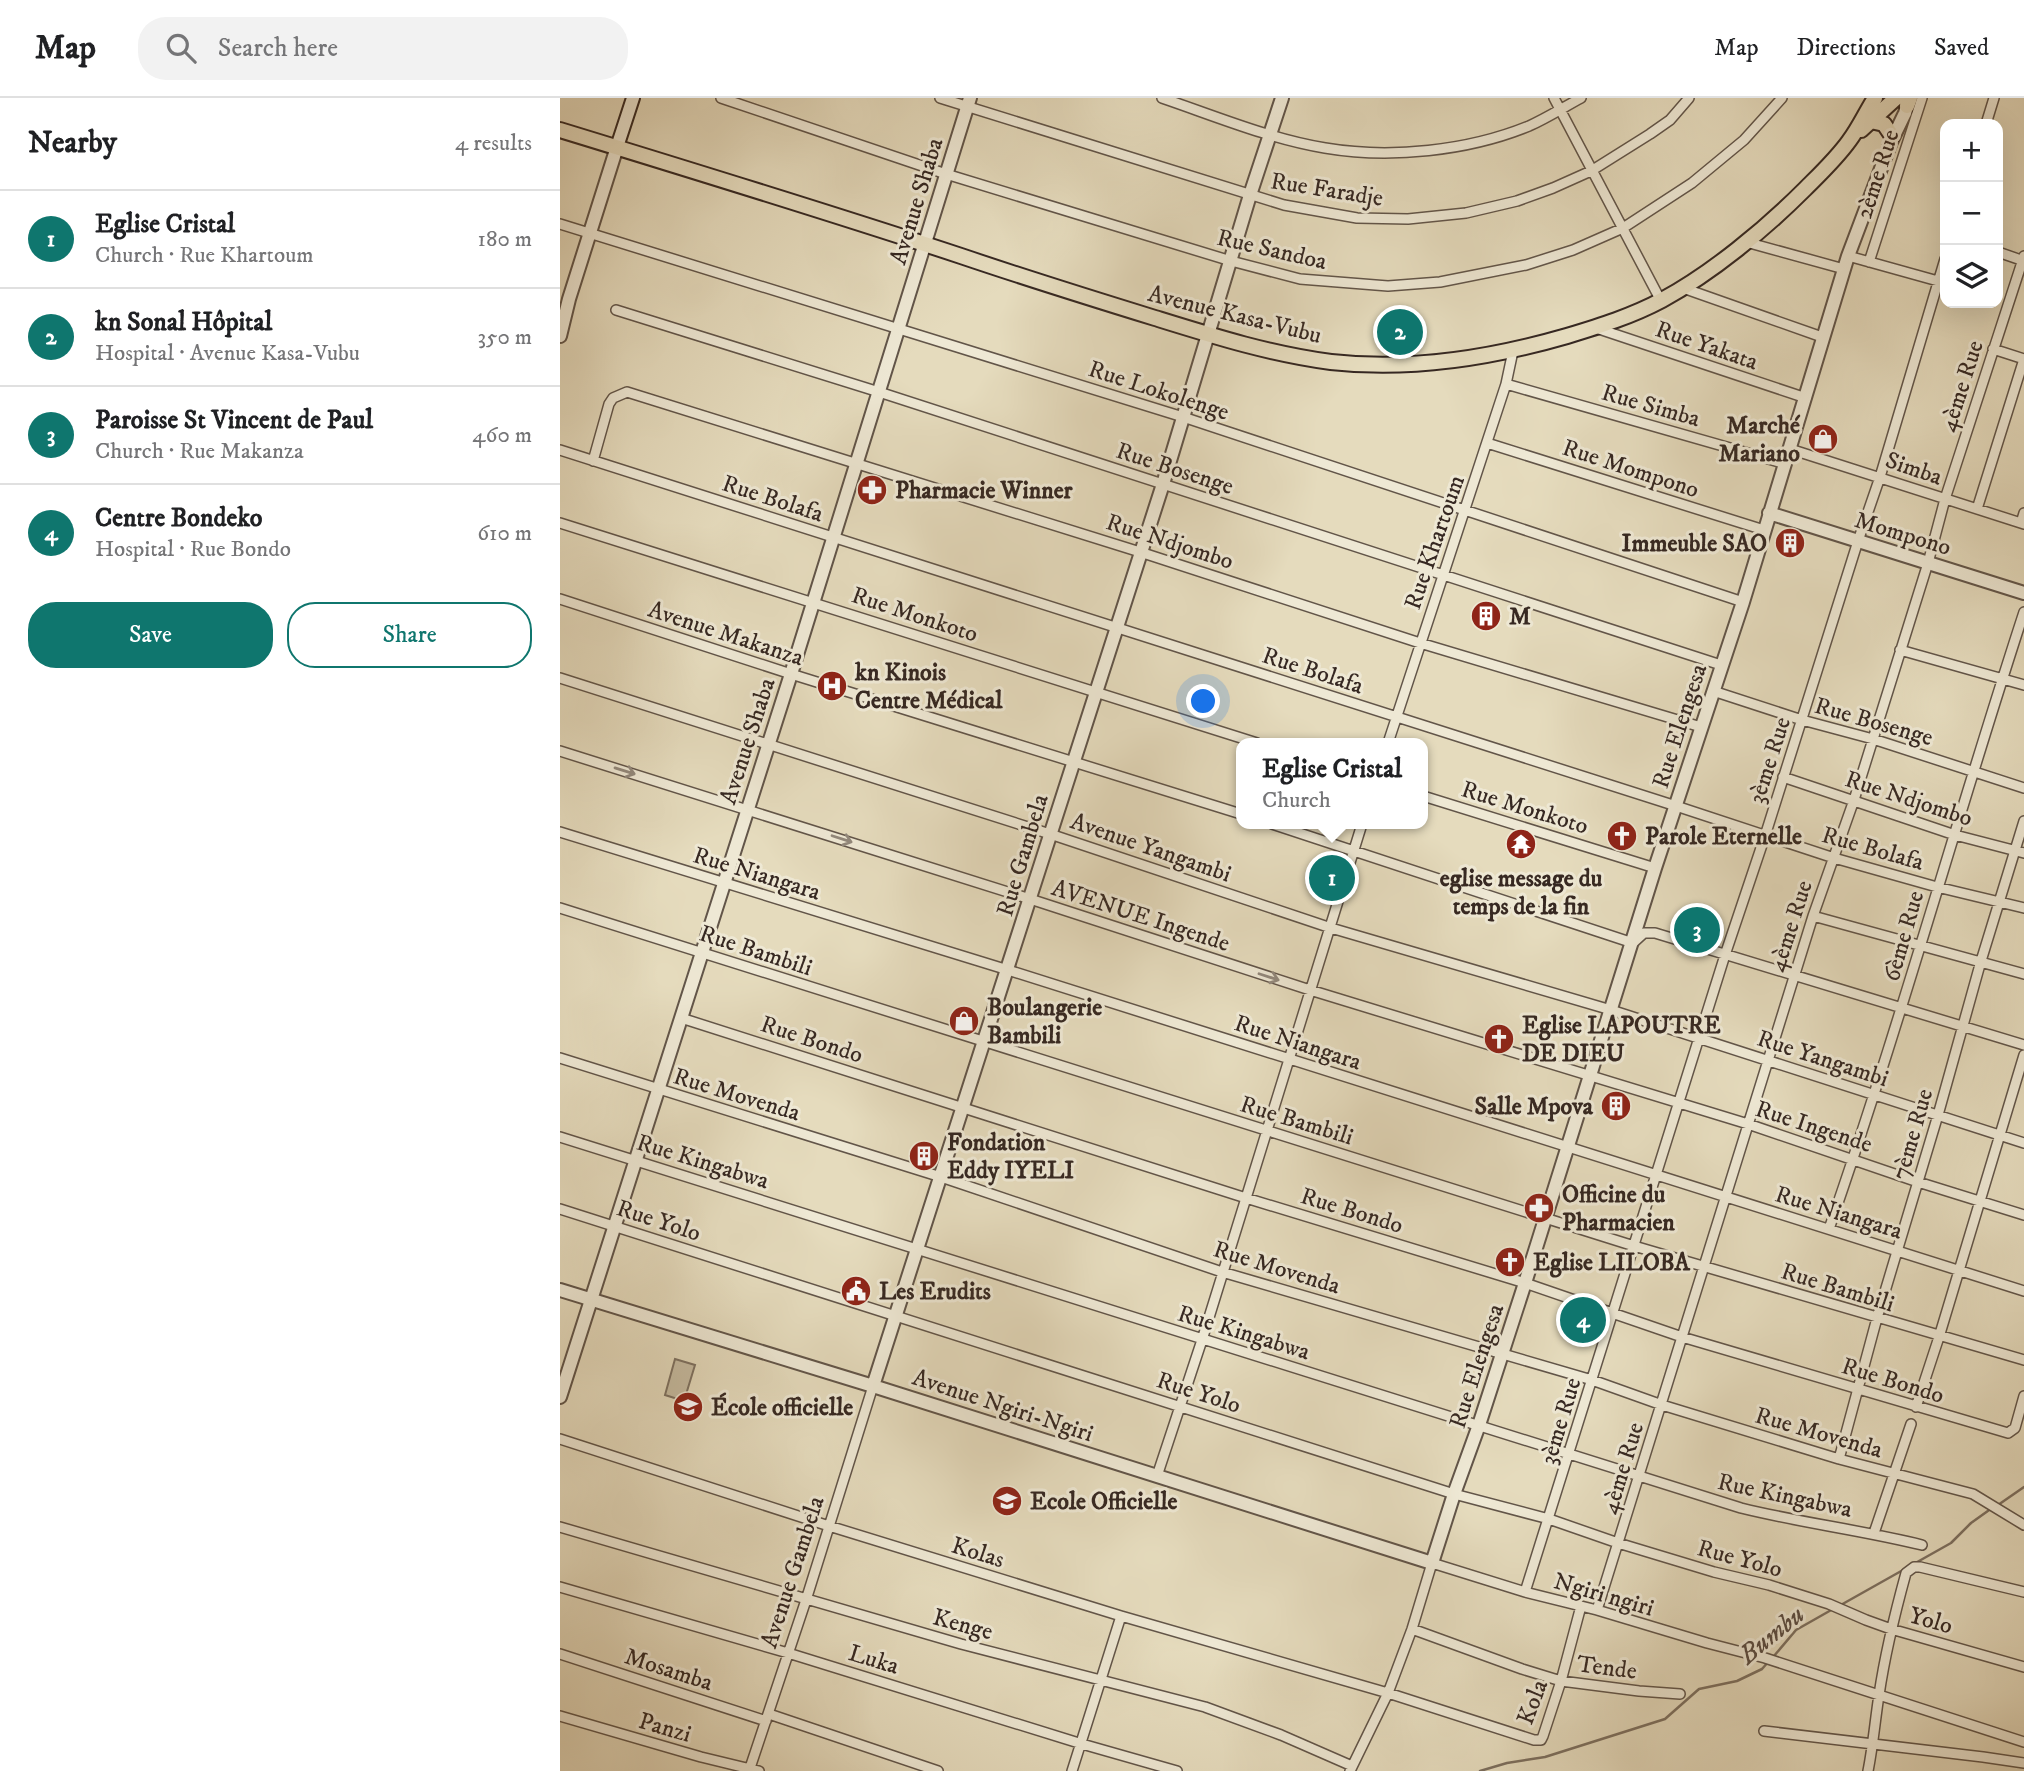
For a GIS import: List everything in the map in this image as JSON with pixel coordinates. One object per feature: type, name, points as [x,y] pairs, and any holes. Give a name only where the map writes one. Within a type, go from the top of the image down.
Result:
[{"type":"main road","name":"Avenue Kasa-Vubu","points":[[560,130],[1208,335],[1273,352],[1335,362],[1406,364],[1513,351],[1595,328],[1661,300],[1683,288],[1782,212],[1850,141],[1896,100]]},
{"type":"main road","points":[[1850,141],[1896,100]]},
{"type":"main road","points":[[1871,121],[1884,124],[1891,139]]},
{"type":"street","points":[[560,336],[565,297],[591,234],[633,98]]},
{"type":"street","name":"Rue Sandoa","points":[[721,98],[946,174],[1231,261],[1300,279],[1388,286],[1416,285],[1486,275],[1573,250],[1623,228],[1692,183],[1744,140],[1782,98]]},
{"type":"street","name":"Rue Faradje","points":[[940,98],[968,102],[1284,205],[1357,218],[1408,219],[1466,213],[1517,201],[1553,188],[1591,171],[1650,134],[1670,120],[1689,98]]},
{"type":"street","points":[[1162,98],[1270,134],[1336,150],[1372,152],[1417,152],[1494,137],[1530,125],[1581,98]]},
{"type":"street","points":[[1208,335],[1282,98]]},
{"type":"street","points":[[1554,98],[1661,300]]},
{"type":"street","name":"2ème Rue","points":[[1869,262],[1922,98]]},
{"type":"street","points":[[1988,119],[1994,98]]},
{"type":"street","points":[[1891,139],[1896,100]]},
{"type":"street","name":"Rue Elengesa","points":[[1432,1563],[1546,1219],[1655,868],[1743,602],[1846,262],[1891,139],[1902,121],[1896,100]]},
{"type":"street","name":"Avenue Shaba","points":[[560,1397],[565,1366],[591,1300],[791,674],[968,102]]},
{"type":"street","name":"Rue Lokolenge","points":[[560,224],[1183,417],[1743,602]]},
{"type":"street","points":[[1746,242],[1846,262],[1869,262],[1938,281]]},
{"type":"street","points":[[2003,254],[2024,259]]},
{"type":"street","name":"4ème Rue","points":[[1597,1610],[1813,916],[1854,800],[1928,563],[1945,499],[2024,259]]},
{"type":"street","name":"3ème Rue","points":[[1525,1592],[1725,955],[1880,477],[1940,275]]},
{"type":"street","points":[[1683,288],[1822,337]]},
{"type":"street","name":"Rue Bosenge","points":[[616,310],[1721,665]]},
{"type":"street","name":"Rue Yakata","points":[[1595,328],[1806,398]]},
{"type":"street","name":"Rue Gambela","points":[[873,1386],[1163,484],[1208,335]]},
{"type":"street","points":[[1977,509],[2024,359],[1993,349]]},
{"type":"street","name":"Rue Khartoum","points":[[1390,738],[1506,384],[1513,351]]},
{"type":"street","name":"Rue Simba","points":[[1506,384],[1786,464]]},
{"type":"street","name":"Rue Ndjombo","points":[[593,461],[609,404],[613,398],[627,392],[1140,552],[1420,643],[1701,727]]},
{"type":"street","name":"Rue Mompono","points":[[1487,443],[1764,530]]},
{"type":"street","name":"Simba","points":[[1790,449],[2022,524]]},
{"type":"street","name":"Rue Bolafa","points":[[560,450],[1833,858],[2024,908]]},
{"type":"street","name":"Mompono","points":[[1769,513],[2024,593]]},
{"type":"street","points":[[2022,524],[2024,513]]},
{"type":"street","name":"Rue Monkoto","points":[[560,523],[1241,738]]},
{"type":"street","name":"Avenue Makanza","points":[[560,599],[1236,812]]},
{"type":"street","name":"6ème Rue","points":[[1829,1229],[1902,1010],[1937,887],[2024,612]]},
{"type":"street","points":[[1900,650],[2024,685]]},
{"type":"street","name":"Avenue Yangambi","points":[[560,678],[1050,834],[1331,928],[1611,1010]]},
{"type":"street","name":"Rue Bosenge","points":[[1713,691],[2024,788]]},
{"type":"street","name":"AVENUE Ingende","points":[[560,751],[1591,1077]]},
{"type":"street","name":"Rue Ndjombo","points":[[1783,777],[1955,835],[2020,852]]},
{"type":"street","name":"Rue Monkoto","points":[[1428,798],[1655,868]]},
{"type":"street","name":"7ème Rue","points":[[1839,1460],[1980,961],[1999,901],[2020,852],[2024,821]]},
{"type":"street","points":[[1288,829],[1633,943],[1644,933],[1655,933],[2024,1045]]},
{"type":"street","points":[[1157,1476],[1202,1340],[1360,829]]},
{"type":"street","name":"Rue Niangara","points":[[560,832],[1008,970],[2024,1291]]},
{"type":"street","name":"Rue Bambili","points":[[560,908],[1546,1219],[2024,1360]]},
{"type":"street","points":[[1813,916],[2024,974]]},
{"type":"street","name":"Rue Yangambi","points":[[1611,1010],[2024,1143]]},
{"type":"street","name":"Rue Bondo","points":[[681,1018],[1246,1198],[1525,1283],[1682,1337],[2008,1433],[2015,1428],[2024,1396]]},
{"type":"street","points":[[1916,1407],[1999,1135],[2020,1087],[2024,1055]]},
{"type":"street","name":"Rue Movenda","points":[[560,1058],[941,1177],[1222,1272],[1592,1380],[1662,1405],[1839,1460],[1973,1494],[2024,1525]]},
{"type":"street","name":"Rue Ingende","points":[[1591,1077],[2024,1215]]},
{"type":"street","name":"Rue Kingabwa","points":[[560,1137],[1639,1477],[1769,1515],[1874,1533],[1922,1545]]},
{"type":"street","name":"Rue Yolo","points":[[560,1209],[1454,1494],[1549,1519],[1618,1543],[1829,1604]]},
{"type":"street","name":"Avenue Ngiri-Ngiri","points":[[560,1290],[1432,1563]]},
{"type":"street","name":"Avenue Gambela","points":[[753,1770],[873,1386]]},
{"type":"street","points":[[1874,1533],[1911,1424]]},
{"type":"street","name":"Kolas","points":[[560,1439],[1121,1616],[1388,1693]]},
{"type":"street","name":"Kenge","points":[[560,1527],[961,1644],[1205,1707],[1280,1735],[1351,1769]]},
{"type":"street","points":[[1351,1769],[1388,1693],[1412,1629],[1432,1563]]},
{"type":"street","name":"Ngiri ngiri","points":[[1432,1563],[1525,1592],[1770,1660],[2024,1742]]},
{"type":"street","points":[[1868,1771],[1891,1629],[1906,1573],[1914,1567],[1920,1567],[2024,1592]]},
{"type":"street","name":"Luka","points":[[560,1587],[1177,1771]]},
{"type":"street","name":"Yolo","points":[[1829,1604],[1891,1629],[2024,1667]]},
{"type":"street","name":"Kola","points":[[1388,1693],[1538,1741],[1543,1737],[1561,1681],[1581,1606]]},
{"type":"street","points":[[1072,1771],[1121,1616]]},
{"type":"street","name":"Tende","points":[[1412,1629],[1561,1681],[1680,1694]]},
{"type":"street","name":"Mosamba","points":[[560,1654],[938,1771]]},
{"type":"street","name":"Panzi","points":[[560,1716],[753,1770]]},
{"type":"street","points":[[1764,1731],[2024,1763]]},
{"type":"shaded area","points":[[675,1359],[695,1365],[684,1401],[665,1395]]},
{"type":"waterway","name":"Bumbu","points":[[1998,1505],[2024,1487]]},
{"type":"waterway","name":"Bumbu","points":[[1839,1606],[1951,1543],[1971,1523],[1992,1508]]},
{"type":"waterway","name":"Bumbu","points":[[1774,1656],[1796,1630],[1833,1609]]},
{"type":"waterway","name":"Bumbu","points":[[1480,1771],[1507,1763],[1545,1757],[1665,1719],[1699,1689],[1737,1681],[1762,1669],[1769,1661]]},
{"type":"place","name":"kn Sonal Hôpital","points":[[1400,332]]},
{"type":"place","name":"Marché Mariano","points":[[1823,439]]},
{"type":"place","name":"Pharmacie Winner","points":[[872,490]]},
{"type":"place","name":"Immeuble SAO","points":[[1790,543]]},
{"type":"place","name":"M","points":[[1486,616]]},
{"type":"place","name":"kn Kinois Centre Médical","points":[[832,686]]},
{"type":"place","name":"Parole Eternelle","points":[[1622,836]]},
{"type":"place","name":"eglise message du temps de la fin","points":[[1521,844]]},
{"type":"place","name":"Eglise Cristal","points":[[1332,878]]},
{"type":"place","name":"Paroisse St Vincent de Paul","points":[[1697,930]]},
{"type":"place","name":"Boulangerie Bambili","points":[[964,1021]]},
{"type":"place","name":"Eglise LAPOUTRE DE DIEU","points":[[1499,1039]]},
{"type":"place","name":"Salle Mpova","points":[[1616,1106]]},
{"type":"place","name":"Fondation Eddy IYELI","points":[[924,1156]]},
{"type":"place","name":"Officine du Pharmacien","points":[[1539,1208]]},
{"type":"place","name":"Eglise LILOBA","points":[[1510,1262]]},
{"type":"place","name":"Les Erudits","points":[[856,1291]]},
{"type":"place","name":"Centre Bondeko","points":[[1583,1320]]},
{"type":"place","name":"École officielle","points":[[688,1407]]},
{"type":"place","name":"Ecole Officielle","points":[[1007,1501]]}]
